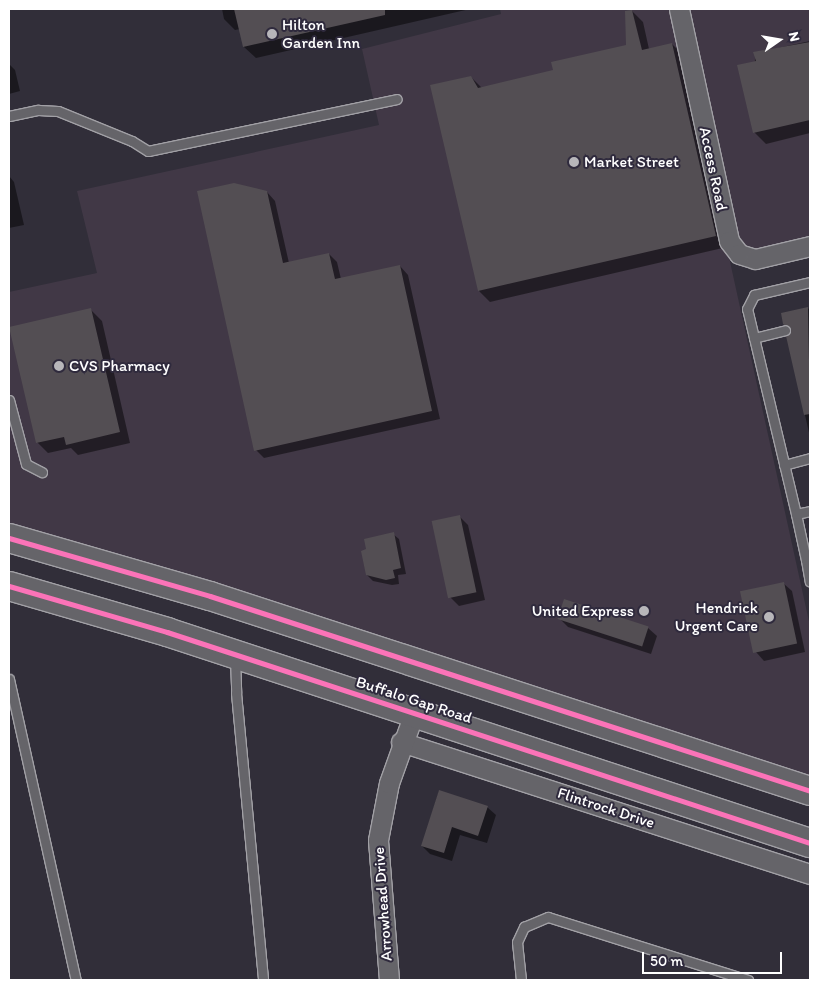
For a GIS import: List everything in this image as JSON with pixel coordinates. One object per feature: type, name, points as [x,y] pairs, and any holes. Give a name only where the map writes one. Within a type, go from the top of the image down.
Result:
[{"type":"main road","points":[[9,538],[210,596],[810,790]]},
{"type":"main road","name":"Buffalo Gap Road","points":[[9,586],[235,654],[810,843]]},
{"type":"street","name":"Access Road","points":[[679,9],[729,241],[739,254],[755,259],[810,246]]},
{"type":"street","name":"Arrowhead Drive","points":[[389,980],[378,840],[401,742],[414,713]]},
{"type":"street","name":"Flintrock Drive","points":[[401,742],[810,874]]},
{"type":"lane","points":[[9,116],[38,110],[58,111],[132,141],[148,151],[398,99]]},
{"type":"lane","points":[[810,282],[754,294],[747,309],[808,560],[810,582]]},
{"type":"lane","points":[[754,338],[785,330]]},
{"type":"lane","points":[[9,400],[26,464],[42,472]]},
{"type":"lane","points":[[784,465],[810,458]]},
{"type":"lane","points":[[796,514],[810,510]]},
{"type":"lane","points":[[235,654],[236,693],[263,980]]},
{"type":"lane","points":[[9,679],[76,980]]},
{"type":"lane","points":[[521,980],[517,942],[524,927],[548,917],[748,980]]},
{"type":"shaded area","points":[[500,9],[810,9],[810,239],[729,257],[810,626],[810,777],[9,528],[9,292],[97,273],[77,191],[379,125],[362,49],[501,14]]},
{"type":"building","name":"Hilton Garden Inn","points":[[234,9],[385,9],[385,15],[243,47]]},
{"type":"building","name":"Market Street","points":[[632,10],[642,50],[672,43],[716,236],[478,291],[430,85],[471,76],[478,88],[553,70],[551,62],[626,45],[625,11]]},
{"type":"building","points":[[810,42],[810,120],[753,133],[737,65],[756,61],[753,52]]},
{"type":"building","points":[[234,183],[267,191],[283,263],[329,253],[335,279],[400,265],[432,411],[254,451],[197,191]]},
{"type":"building","points":[[808,307],[810,414],[804,415],[786,336],[791,329],[783,324],[781,313]]},
{"type":"building","name":"CVS Pharmacy","points":[[91,308],[120,432],[66,445],[64,437],[36,443],[9,327]]},
{"type":"building","points":[[460,515],[476,592],[448,598],[432,521]]},
{"type":"building","points":[[394,532],[401,568],[393,570],[395,578],[386,580],[366,575],[361,551],[366,549],[364,539]]},
{"type":"building","name":"Hendrick Urgent Care","points":[[784,582],[797,644],[753,653],[740,591]]},
{"type":"building","points":[[564,599],[649,627],[642,646],[558,619]]},
{"type":"building","points":[[439,790],[488,806],[478,836],[452,827],[444,853],[421,846]]},
{"type":"cycle path","points":[[9,538],[210,596],[810,791]]},
{"type":"cycle path","points":[[9,586],[167,632],[810,843]]},
{"type":"place","name":"Hilton Garden Inn","points":[[272,34]]},
{"type":"place","name":"Market Street","points":[[574,162]]},
{"type":"place","name":"CVS Pharmacy","points":[[59,366]]},
{"type":"place","name":"United Express","points":[[644,611]]},
{"type":"place","name":"Hendrick Urgent Care","points":[[769,617]]}]
